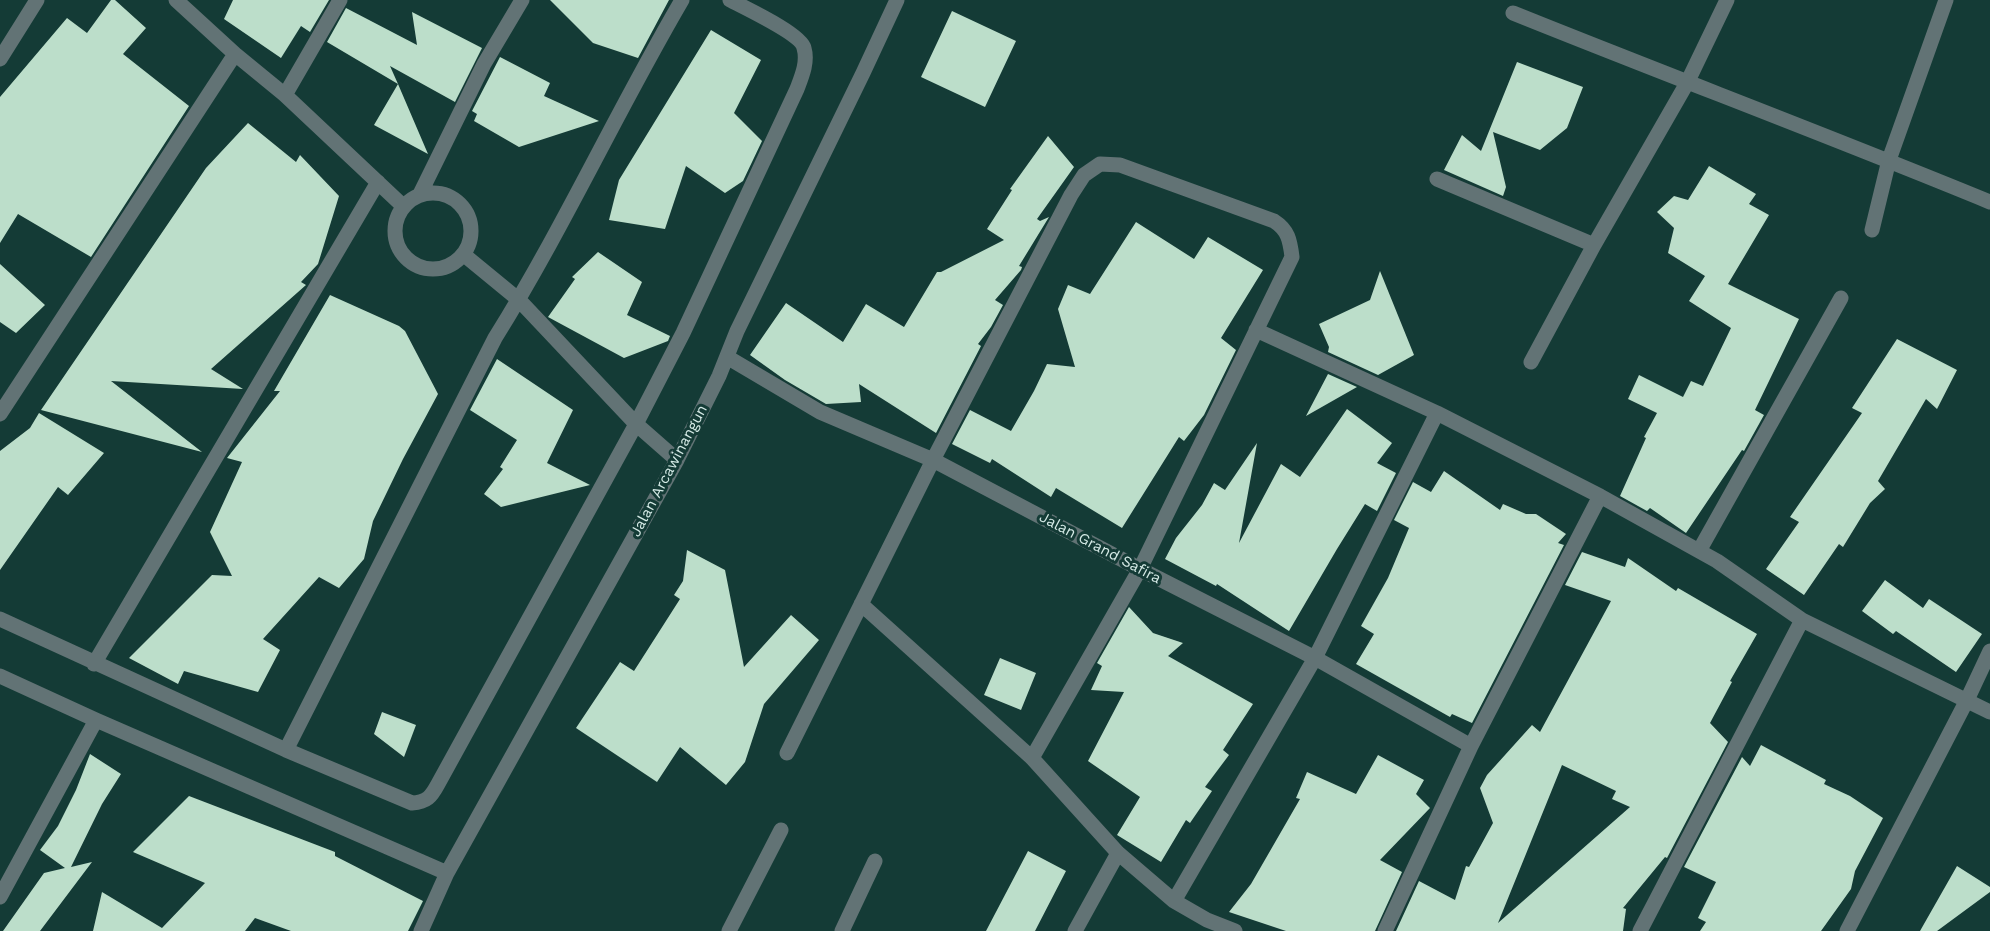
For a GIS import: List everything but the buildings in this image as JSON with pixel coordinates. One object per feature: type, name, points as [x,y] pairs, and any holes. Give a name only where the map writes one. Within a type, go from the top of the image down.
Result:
[{"type":"street","points":[[0,59],[37,0]]},
{"type":"street","points":[[176,0],[285,96],[403,206]]},
{"type":"street","points":[[285,96],[340,0]]},
{"type":"street","points":[[420,194],[484,64],[522,0]]},
{"type":"street","points":[[286,750],[495,338],[519,300],[639,73],[682,0]]},
{"type":"street","points":[[0,619],[286,750],[412,804],[424,802],[431,796],[636,424],[683,333],[759,175],[797,89],[805,63],[804,46],[796,36],[730,0]]},
{"type":"street","name":"Jalan Arcawinangun","points":[[421,931],[447,873],[677,460],[897,0]]},
{"type":"street","points":[[1531,363],[1594,246],[1687,83],[1726,0]]},
{"type":"street","points":[[1872,230],[1889,160],[1946,0]]},
{"type":"street","points":[[1513,13],[1687,83],[1889,160],[1990,202]]},
{"type":"street","points":[[0,414],[235,54]]},
{"type":"street","points":[[787,753],[933,460],[1071,195],[1084,175],[1100,164],[1120,165],[1274,221],[1283,227],[1290,239],[1292,256],[1140,569],[1032,758]]},
{"type":"street","points":[[1437,179],[1594,246]]},
{"type":"street","points":[[94,664],[378,182]]},
{"type":"street","points":[[434,192],[459,202],[469,216],[472,230],[470,243],[463,254],[452,264],[441,269],[428,270],[409,262],[396,243],[394,225],[403,206],[420,194],[434,192]]},
{"type":"street","points":[[463,254],[519,300],[636,424],[677,460]]},
{"type":"street","points":[[1699,551],[1841,298]]},
{"type":"street","points":[[1257,330],[1437,414],[1600,496],[1717,561],[1802,620],[1990,712]]},
{"type":"street","name":"Jalan Grand Safira","points":[[727,357],[819,412],[933,460],[1315,658],[1471,746]]},
{"type":"street","points":[[1174,901],[1315,658],[1437,414]]},
{"type":"street","points":[[1385,931],[1471,746],[1600,496]]},
{"type":"street","points":[[861,604],[1032,758],[1118,853],[1174,901],[1207,920],[1235,931]]},
{"type":"street","points":[[1640,931],[1802,620]]},
{"type":"street","points":[[1847,931],[1967,700],[1990,651]]},
{"type":"street","points":[[0,676],[447,873]]},
{"type":"street","points":[[0,897],[96,720]]},
{"type":"street","points":[[729,931],[782,830]]},
{"type":"street","points":[[1075,931],[1118,853]]},
{"type":"street","points":[[842,931],[875,861]]}]
